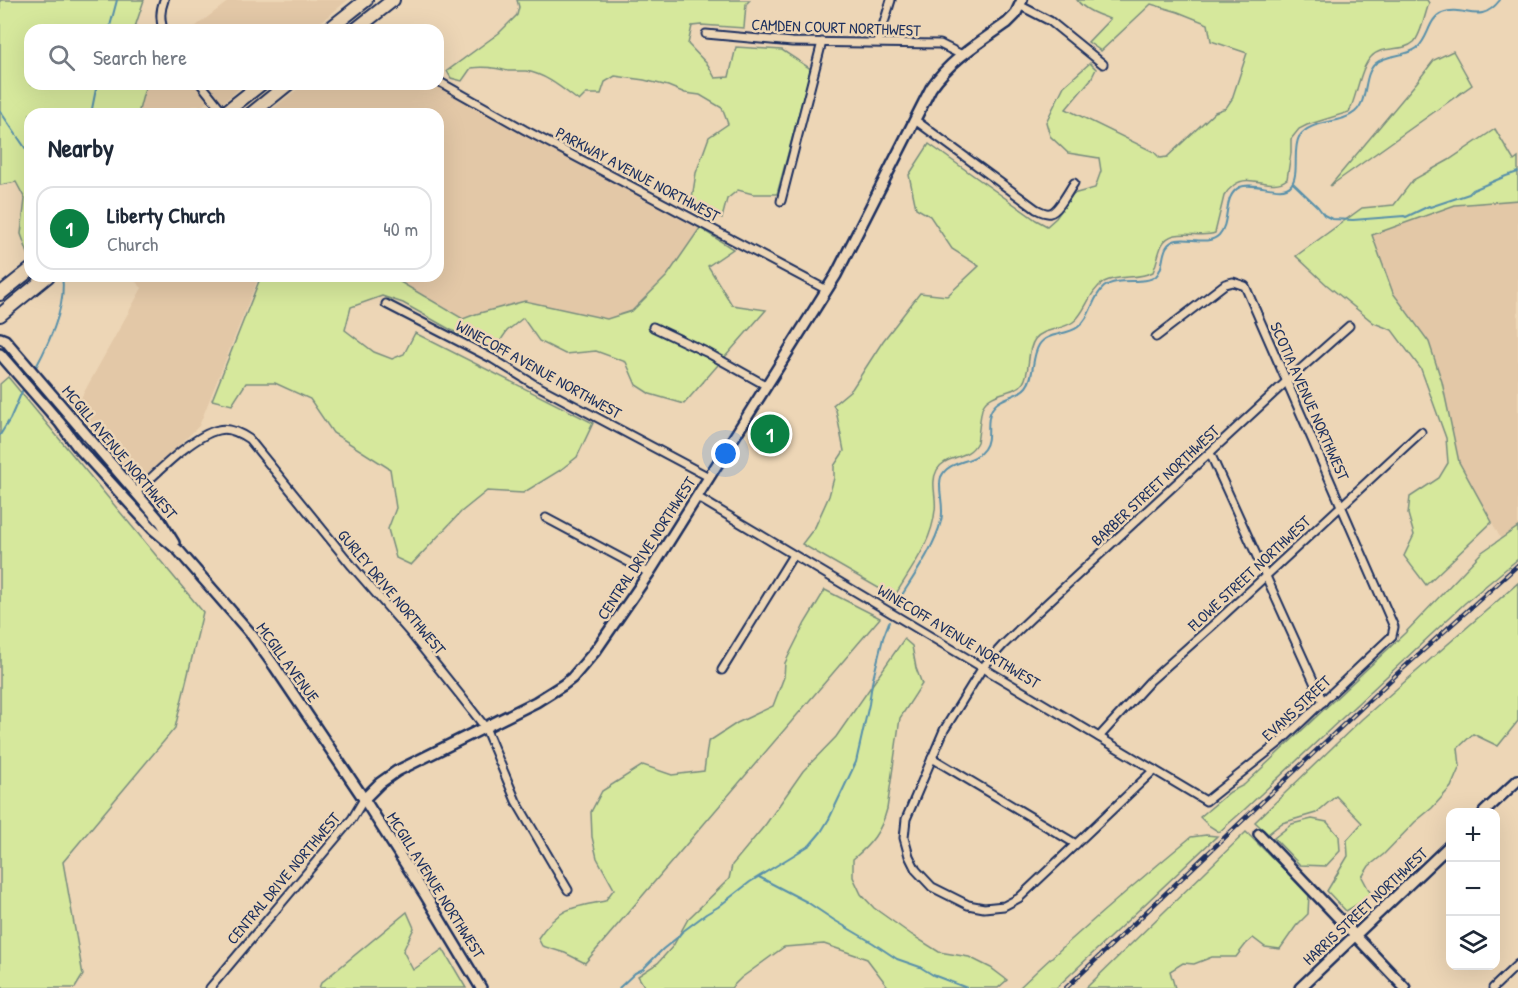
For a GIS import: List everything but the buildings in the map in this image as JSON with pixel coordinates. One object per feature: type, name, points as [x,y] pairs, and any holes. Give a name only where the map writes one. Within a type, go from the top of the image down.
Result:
[{"type":"highway","points":[[336,24],[366,0]]},
{"type":"highway","points":[[362,24],[393,0]]},
{"type":"highway","points":[[231,108],[254,90]]},
{"type":"highway","points":[[258,108],[281,90]]},
{"type":"highway","points":[[0,294],[24,275]]},
{"type":"highway","points":[[0,315],[41,282]]},
{"type":"street","points":[[162,24],[160,12],[164,0]]},
{"type":"street","points":[[878,42],[891,0]]},
{"type":"street","points":[[1020,3],[1050,21],[1103,64]]},
{"type":"street","name":"CENTRAL DRIVE NORTHWEST","points":[[210,988],[352,819],[364,799],[380,783],[397,771],[536,702],[572,678],[597,650],[649,573],[836,275],[924,100],[940,74],[1015,15],[1020,3]]},
{"type":"street","points":[[343,18],[348,24]]},
{"type":"street","name":"CAMDEN COURT NORTHWEST","points":[[706,34],[792,42],[940,44],[962,55]]},
{"type":"street","points":[[781,201],[822,42]]},
{"type":"street","name":"PARKWAY AVENUE NORTHWEST","points":[[444,84],[827,290]]},
{"type":"street","points":[[206,90],[219,108]]},
{"type":"street","points":[[915,120],[1042,213],[1056,210],[1074,183]]},
{"type":"street","name":"SCOTIA AVENUE NORTHWEST","points":[[1156,337],[1225,284],[1233,282],[1245,286],[1394,627]]},
{"type":"street","name":"WINECOFF AVENUE NORTHWEST","points":[[386,304],[493,359],[532,383],[710,477]]},
{"type":"street","name":"BARBER STREET NORTHWEST","points":[[1154,770],[1019,898],[1004,906],[984,908],[968,905],[932,887],[916,870],[909,856],[904,838],[906,819],[944,730],[982,668],[1003,645],[1349,326]]},
{"type":"street","points":[[653,327],[706,352],[767,386]]},
{"type":"street","name":"MCGILL AVENUE NORTHWEST","points":[[2,339],[124,477],[161,522],[179,550]]},
{"type":"street","name":"MCGILL AVENUE NORTHWEST","points":[[0,354],[77,446],[153,529],[179,550]]},
{"type":"street","points":[[60,423],[113,475],[124,477]]},
{"type":"street","name":"GURLEY DRIVE NORTHWEST","points":[[136,492],[181,451],[217,430],[234,431],[249,439],[352,567],[412,635],[484,727],[516,801],[568,890]]},
{"type":"street","name":"FLOWE STREET NORTHWEST","points":[[1099,737],[1150,681],[1420,432]]},
{"type":"street","points":[[1210,453],[1323,702]]},
{"type":"street","name":"WINECOFF AVENUE NORTHWEST","points":[[697,497],[1206,801]]},
{"type":"street","points":[[546,518],[649,573]]},
{"type":"street","name":"MCGILL AVENUE","points":[[179,550],[252,635],[364,799]]},
{"type":"street","points":[[722,670],[793,555]]},
{"type":"street","name":"EVANS STREET","points":[[1206,801],[1280,742],[1392,636],[1394,627]]},
{"type":"street","points":[[932,758],[1076,844]]},
{"type":"street","points":[[1489,808],[1518,780]]},
{"type":"street","name":"MCGILL AVENUE NORTHWEST","points":[[364,799],[481,988]]},
{"type":"street","points":[[1259,834],[1405,988]]},
{"type":"street","name":"HARRIS STREET NORTHWEST","points":[[1300,988],[1446,849]]},
{"type":"street","points":[[1493,988],[1518,964]]},
{"type":"shaded area","points":[[230,0],[348,0],[318,24],[199,24]]},
{"type":"shaded area","points":[[444,88],[700,228],[667,276],[632,312],[607,319],[500,308],[463,319],[401,282],[444,282],[444,108],[274,108],[296,90]]},
{"type":"shaded area","points":[[144,90],[238,90],[216,108],[209,100],[202,106],[190,108],[140,108]]},
{"type":"shaded area","points":[[1518,200],[1518,527],[1501,539],[1459,462],[1442,382],[1429,342],[1393,293],[1372,235],[1455,205]]},
{"type":"shaded area","points":[[136,282],[257,282],[199,426],[139,484],[73,412],[142,288]]},
{"type":"green space","points":[[0,0],[144,0],[136,24],[24,24],[24,90],[144,90],[140,108],[24,108],[24,197],[16,182],[0,185]]},
{"type":"green space","points":[[517,0],[750,0],[746,4],[744,28],[692,26],[688,44],[708,65],[715,78],[729,77],[736,47],[782,50],[811,69],[777,194],[753,194],[738,190],[727,199],[722,218],[691,205],[696,173],[709,137],[728,124],[722,108],[700,95],[685,93],[644,80],[615,76],[605,82],[601,94],[586,94],[579,101],[548,79],[526,71],[476,67],[471,68],[462,81],[451,78],[447,71],[499,33],[517,15],[519,7]]},
{"type":"green space","points":[[1077,0],[1427,0],[1429,3],[1421,29],[1414,42],[1404,47],[1376,53],[1367,62],[1349,112],[1299,129],[1291,139],[1287,179],[1274,184],[1247,180],[1234,185],[1224,196],[1215,233],[1179,234],[1166,239],[1153,272],[1104,282],[1073,322],[1043,333],[1035,339],[1030,349],[1027,373],[1023,383],[987,401],[982,409],[977,442],[973,448],[941,465],[937,470],[934,480],[935,510],[930,534],[894,597],[802,544],[815,527],[829,496],[834,478],[834,466],[844,451],[833,405],[852,389],[883,341],[920,293],[947,296],[979,266],[952,249],[930,216],[916,208],[909,175],[929,144],[1047,226],[1056,218],[1073,194],[1095,188],[1101,171],[1099,158],[1068,153],[1050,136],[1046,122],[1064,86],[1090,63],[1096,69],[1091,79],[1066,109],[1154,152],[1160,158],[1167,157],[1215,112],[1226,108],[1232,99],[1247,53],[1211,41],[1208,24],[1151,4],[1101,51],[1088,42],[1110,19],[1088,9]]},
{"type":"green space","points":[[1453,51],[1472,85],[1330,186],[1434,60]]},
{"type":"green space","points":[[1495,129],[1514,161],[1518,158],[1518,200],[1455,205],[1372,235],[1393,293],[1429,342],[1442,382],[1459,462],[1492,522],[1426,585],[1404,556],[1414,535],[1408,514],[1410,497],[1439,478],[1448,463],[1446,438],[1421,369],[1392,330],[1374,323],[1296,256],[1362,208],[1394,205],[1413,180],[1449,160]]},
{"type":"green space","points":[[24,208],[24,242],[21,234]]},
{"type":"green space","points":[[700,228],[733,249],[708,266],[732,305],[766,310],[684,404],[650,394],[636,385],[626,362],[596,351],[565,354],[539,341],[523,318],[507,331],[492,353],[403,303],[382,296],[351,307],[345,330],[374,352],[392,359],[404,354],[415,333],[593,423],[577,457],[523,493],[487,491],[461,512],[411,565],[396,558],[388,529],[396,508],[390,469],[333,433],[310,399],[275,383],[246,383],[232,405],[212,400],[259,282],[400,282],[463,319],[525,301],[607,319],[632,311],[667,276]]},
{"type":"green space","points":[[8,377],[203,612],[175,728],[63,862],[83,975],[75,988],[0,988],[0,384]]},
{"type":"green space","points":[[1518,527],[1518,559],[1465,603],[1245,809],[1219,832],[1200,817],[1230,792],[1244,785],[1405,633],[1482,552]]},
{"type":"green space","points":[[1518,583],[1518,721],[1498,746],[1473,734],[1458,748],[1460,766],[1451,787],[1432,808],[1369,866],[1362,877],[1372,896],[1346,911],[1327,891],[1348,856],[1347,840],[1362,823],[1336,796],[1316,813],[1282,823],[1268,834],[1255,822],[1362,719]]},
{"type":"green space","points":[[825,590],[880,618],[585,963],[565,953],[542,946],[538,938],[552,920],[575,907],[605,901],[614,889],[597,858],[592,837],[591,812],[602,791],[643,765],[672,775],[704,771],[708,742],[737,723],[773,706],[784,677],[785,663]]},
{"type":"green space","points":[[904,639],[912,646],[922,684],[900,718],[885,817],[874,837],[853,859],[853,877],[861,894],[874,908],[912,935],[939,952],[969,957],[991,968],[1007,980],[998,988],[889,988],[867,959],[824,944],[784,947],[731,988],[648,988],[644,986],[638,976],[658,963],[673,946],[688,919],[729,879],[732,865],[766,824],[803,771],[836,737]]},
{"type":"green space","points":[[1312,819],[1327,822],[1339,836],[1340,851],[1326,866],[1300,865],[1274,838],[1292,824]]},
{"type":"green space","points":[[1246,832],[1309,894],[1308,914],[1296,926],[1280,949],[1265,947],[1253,938],[1236,957],[1212,957],[1194,964],[1183,963],[1170,971],[1175,988],[1086,988]]},
{"type":"green space","points":[[1217,836],[1056,988],[1019,988],[1191,837]]},
{"type":"green space","points":[[407,912],[414,928],[403,951],[413,970],[443,949],[466,988],[319,988],[321,983]]},
{"type":"waterway","points":[[111,24],[117,0]]},
{"type":"waterway","points":[[900,598],[924,561],[938,531],[942,516],[941,477],[950,467],[980,454],[984,449],[988,440],[988,420],[991,411],[998,402],[1022,391],[1029,383],[1035,356],[1042,341],[1078,327],[1086,318],[1104,287],[1116,282],[1145,280],[1156,276],[1167,246],[1171,242],[1182,239],[1210,240],[1219,235],[1223,230],[1231,196],[1240,187],[1281,189],[1291,185],[1295,175],[1297,142],[1304,131],[1355,112],[1362,101],[1369,74],[1376,63],[1417,48],[1437,16],[1450,11],[1478,14],[1492,8],[1500,0]]},
{"type":"waterway","points":[[92,108],[96,90]]},
{"type":"waterway","points":[[0,111],[24,146]]},
{"type":"waterway","points":[[1293,183],[1324,215],[1332,219],[1353,220],[1406,217],[1429,206],[1469,194],[1473,190],[1518,172]]},
{"type":"waterway","points":[[35,369],[51,336],[59,311],[63,282]]},
{"type":"waterway","points":[[0,435],[24,387]]},
{"type":"waterway","points":[[619,988],[682,932],[750,882],[810,845],[821,832],[856,762],[872,683],[889,622]]},
{"type":"waterway","points":[[759,877],[807,902],[897,959],[967,988]]},
{"type":"railway","points":[[1066,988],[1398,673],[1518,565]]},
{"type":"place","name":"Liberty Church","points":[[770,434]]}]
